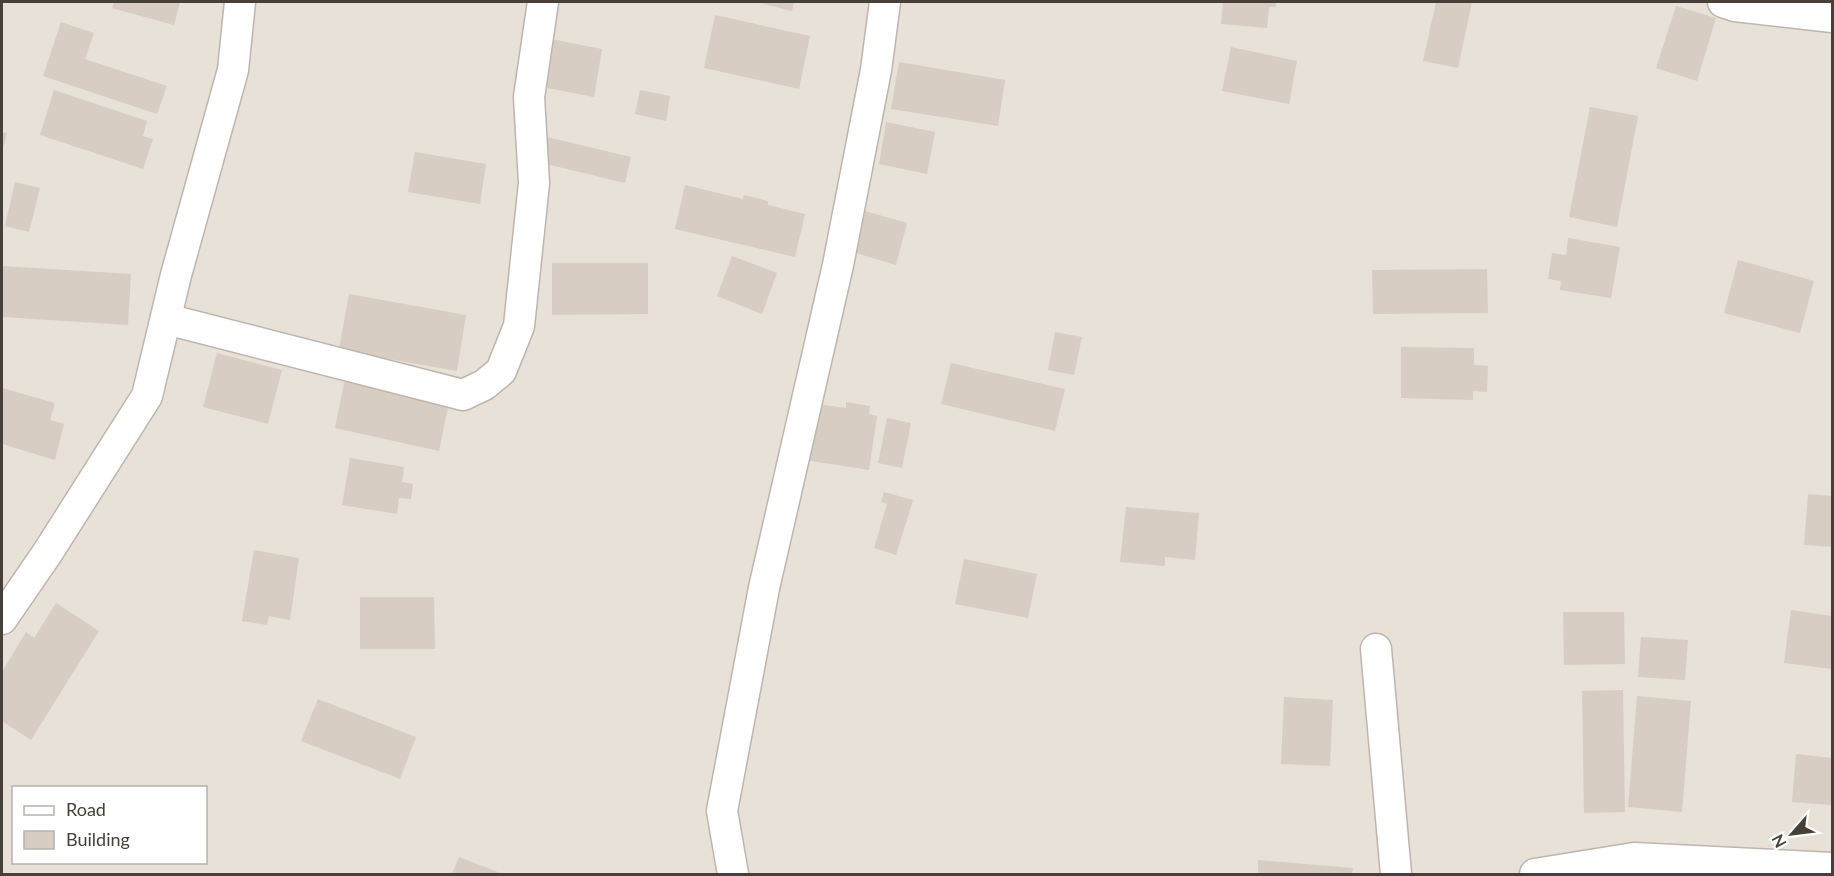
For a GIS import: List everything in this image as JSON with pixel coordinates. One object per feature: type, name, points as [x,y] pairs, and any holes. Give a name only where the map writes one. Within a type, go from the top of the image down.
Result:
[{"type":"street","points":[[2,620],[147,396],[233,70],[240,2]]},
{"type":"street","points":[[166,319],[463,395],[484,386],[501,371],[519,326],[534,183],[530,97],[543,2]]},
{"type":"street","points":[[733,874],[722,811],[764,588],[838,265],[876,70],[885,2]]},
{"type":"street","points":[[1723,2],[1735,6],[1833,17]]},
{"type":"street","points":[[1376,649],[1396,874]]},
{"type":"street","points":[[1535,874],[1634,858],[1833,868]]},
{"type":"shaded area","points":[[2,2],[1832,2],[1832,874],[2,874]]},
{"type":"building","points":[[114,2],[180,2],[174,25],[112,8]]},
{"type":"building","points":[[756,2],[794,2],[792,11]]},
{"type":"building","points":[[1223,2],[1276,2],[1276,7],[1269,7],[1267,28],[1221,24]]},
{"type":"building","points":[[1436,2],[1472,2],[1458,68],[1423,61]]},
{"type":"building","points":[[1676,6],[1716,18],[1697,81],[1656,68]]},
{"type":"building","points":[[715,15],[810,36],[799,89],[704,68]]},
{"type":"building","points":[[61,22],[94,33],[85,59],[167,86],[157,114],[43,76]]},
{"type":"building","points":[[541,37],[602,49],[594,97],[532,85]]},
{"type":"building","points":[[1231,47],[1297,61],[1289,104],[1222,91]]},
{"type":"building","points":[[899,62],[1005,80],[998,126],[891,109]]},
{"type":"building","points":[[54,90],[147,121],[143,136],[153,139],[143,169],[40,135]]},
{"type":"building","points":[[640,90],[670,96],[666,121],[635,114]]},
{"type":"building","points":[[1590,107],[1638,116],[1617,227],[1569,217]]},
{"type":"building","points":[[886,122],[935,132],[927,174],[879,164]]},
{"type":"building","points":[[2,132],[7,133],[2,152]]},
{"type":"building","points":[[547,137],[631,157],[625,183],[542,163]]},
{"type":"building","points":[[415,152],[486,164],[480,204],[408,192]]},
{"type":"building","points":[[15,182],[40,188],[29,232],[5,226]]},
{"type":"building","points":[[685,185],[743,199],[744,195],[768,201],[768,205],[805,214],[795,257],[675,229]]},
{"type":"building","points":[[858,209],[907,223],[896,265],[846,250]]},
{"type":"building","points":[[1568,238],[1620,247],[1611,298],[1560,290],[1561,281],[1548,279],[1552,253],[1566,255]]},
{"type":"building","points":[[732,256],[777,273],[762,314],[717,296]]},
{"type":"building","points":[[1738,260],[1814,281],[1800,333],[1724,313]]},
{"type":"building","points":[[552,263],[648,263],[648,314],[552,315]]},
{"type":"building","points":[[2,266],[131,274],[128,325],[2,317]]},
{"type":"building","points":[[1487,269],[1488,313],[1373,314],[1372,270]]},
{"type":"building","points":[[349,294],[466,315],[457,371],[339,350]]},
{"type":"building","points":[[1055,332],[1082,337],[1074,375],[1048,370]]},
{"type":"building","points":[[1401,347],[1474,348],[1474,365],[1488,366],[1487,392],[1473,391],[1473,400],[1401,398]]},
{"type":"building","points":[[217,353],[282,370],[268,424],[203,407]]},
{"type":"building","points":[[951,363],[1065,389],[1055,431],[941,404]]},
{"type":"building","points":[[345,379],[449,402],[439,451],[335,428]]},
{"type":"building","points":[[2,388],[55,403],[50,420],[64,424],[55,460],[2,444]]},
{"type":"building","points":[[846,402],[870,406],[869,414],[877,416],[869,470],[799,459],[817,404],[846,408]]},
{"type":"building","points":[[887,418],[911,423],[902,468],[878,463]]},
{"type":"building","points":[[350,458],[404,467],[402,482],[413,484],[411,499],[399,498],[397,514],[342,505]]},
{"type":"building","points":[[884,492],[913,500],[896,555],[874,548],[887,504],[881,502]]},
{"type":"building","points":[[1808,494],[1832,496],[1832,547],[1804,545]]},
{"type":"building","points":[[1126,507],[1199,513],[1195,560],[1165,557],[1165,566],[1120,562]]},
{"type":"building","points":[[254,550],[299,558],[290,620],[269,616],[267,625],[242,621]]},
{"type":"building","points":[[964,559],[1037,574],[1028,618],[955,604]]},
{"type":"building","points":[[360,597],[434,597],[435,649],[360,649]]},
{"type":"building","points":[[56,603],[99,631],[31,740],[2,721],[2,672],[26,632],[34,638]]},
{"type":"building","points":[[1791,610],[1832,616],[1832,669],[1784,663]]},
{"type":"building","points":[[1563,612],[1624,612],[1625,664],[1564,665]]},
{"type":"building","points":[[1641,637],[1688,640],[1685,680],[1638,677]]},
{"type":"building","points":[[1623,690],[1625,812],[1584,813],[1582,691]]},
{"type":"building","points":[[1637,696],[1691,701],[1682,812],[1628,807]]},
{"type":"building","points":[[1284,697],[1333,700],[1330,766],[1281,764]]},
{"type":"building","points":[[318,699],[416,737],[400,779],[301,741]]},
{"type":"building","points":[[1796,754],[1832,758],[1832,805],[1792,802]]},
{"type":"building","points":[[459,857],[503,874],[452,874]]},
{"type":"building","points":[[1258,860],[1353,868],[1352,874],[1258,874]]}]
